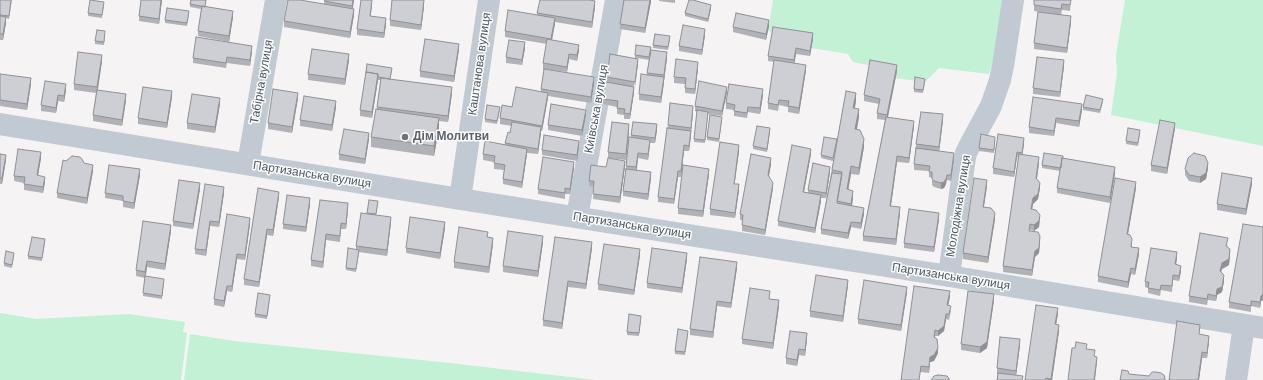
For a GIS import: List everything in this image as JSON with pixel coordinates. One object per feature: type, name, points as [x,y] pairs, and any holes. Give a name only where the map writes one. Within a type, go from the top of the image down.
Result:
[{"type":"street","name":"Табірна вулиця","points":[[248,164],[276,0]]},
{"type":"street","name":"Каштанова вулиця","points":[[460,199],[489,0]]},
{"type":"street","name":"Київська вулиця","points":[[577,217],[616,0]]},
{"type":"street","name":"Молодіжна вулиця","points":[[949,276],[966,153],[991,106],[1000,80],[1013,0]]},
{"type":"street","name":"Партизанська вулиця","points":[[0,124],[1254,326]]},
{"type":"street","points":[[1236,380],[1254,326]]},
{"type":"green space","points":[[773,0],[1003,0],[994,58],[989,74],[939,68],[925,82],[895,78],[897,71],[853,62],[848,54],[811,48],[812,39],[768,31]]},
{"type":"green space","points":[[1125,0],[1263,0],[1263,146],[1111,115],[1117,74],[1116,55]]},
{"type":"green space","points":[[0,313],[36,319],[129,314],[185,322],[183,332],[187,333],[181,380],[0,380]]},
{"type":"green space","points":[[190,334],[234,341],[441,362],[596,380],[184,380]]},
{"type":"building","points":[[0,0],[11,0],[9,16],[0,15]]},
{"type":"building","points":[[90,0],[104,2],[102,15],[88,13]]},
{"type":"building","points":[[141,0],[161,0],[159,19],[139,16]]},
{"type":"building","points":[[191,0],[206,0],[205,7],[190,4]]},
{"type":"building","points":[[288,0],[300,0],[354,9],[350,32],[284,21]]},
{"type":"building","points":[[353,0],[352,6],[324,1]]},
{"type":"building","points":[[361,0],[372,0],[370,16],[386,18],[384,33],[357,29]]},
{"type":"building","points":[[392,0],[424,0],[421,25],[390,20]]},
{"type":"building","points":[[540,0],[595,1],[592,22],[537,13]]},
{"type":"building","points":[[624,0],[650,0],[645,28],[620,24]]},
{"type":"building","points":[[689,0],[711,5],[708,19],[685,13]]},
{"type":"building","points":[[1034,0],[1071,0],[1070,5],[1062,4],[1061,9],[1034,5]]},
{"type":"building","points":[[202,6],[233,11],[229,36],[198,31]]},
{"type":"building","points":[[167,8],[189,11],[187,23],[165,20]]},
{"type":"building","points":[[508,10],[555,18],[551,39],[505,31]]},
{"type":"building","points":[[1038,12],[1071,16],[1067,48],[1034,43]]},
{"type":"building","points":[[736,13],[769,20],[766,34],[733,27]]},
{"type":"building","points":[[0,16],[6,17],[3,34],[0,34]]},
{"type":"building","points":[[683,25],[705,29],[702,50],[679,46]]},
{"type":"building","points":[[773,27],[813,33],[810,51],[796,48],[794,60],[768,56]]},
{"type":"building","points":[[97,30],[105,31],[104,42],[95,41]]},
{"type":"building","points":[[655,34],[670,36],[668,47],[653,45]]},
{"type":"building","points":[[196,37],[252,46],[250,60],[227,57],[226,63],[193,58]]},
{"type":"building","points":[[425,39],[459,44],[454,76],[420,71]]},
{"type":"building","points":[[547,39],[579,45],[577,55],[569,54],[567,67],[543,63]]},
{"type":"building","points":[[509,40],[525,42],[522,60],[506,57]]},
{"type":"building","points":[[636,45],[651,47],[649,57],[635,55]]},
{"type":"building","points":[[312,49],[349,54],[345,79],[308,74]]},
{"type":"building","points":[[651,50],[667,52],[664,75],[647,73]]},
{"type":"building","points":[[78,52],[102,55],[97,87],[74,84]]},
{"type":"building","points":[[610,54],[638,59],[635,82],[607,77]]},
{"type":"building","points":[[1037,57],[1064,60],[1060,92],[1033,88]]},
{"type":"building","points":[[676,59],[698,62],[695,89],[685,88],[686,78],[674,77]]},
{"type":"building","points":[[774,60],[806,65],[799,108],[788,106],[789,101],[779,100],[778,105],[768,103]]},
{"type":"building","points":[[870,60],[897,65],[887,115],[877,113],[880,99],[864,95]]},
{"type":"building","points":[[367,64],[392,68],[390,79],[378,77],[378,74],[366,72]]},
{"type":"building","points":[[544,69],[594,77],[591,97],[541,89]]},
{"type":"building","points":[[366,72],[378,74],[372,112],[360,110]]},
{"type":"building","points":[[0,74],[31,78],[27,104],[0,100]]},
{"type":"building","points":[[641,74],[664,77],[661,97],[639,94]]},
{"type":"building","points":[[915,77],[925,79],[923,90],[914,89]]},
{"type":"building","points":[[381,78],[452,87],[448,116],[377,107]]},
{"type":"building","points":[[45,81],[66,84],[64,96],[58,95],[56,108],[41,105]]},
{"type":"building","points":[[699,81],[727,87],[722,111],[695,106]]},
{"type":"building","points":[[606,82],[634,87],[630,114],[624,113],[625,109],[617,108],[618,101],[603,99]]},
{"type":"building","points":[[729,84],[763,89],[760,108],[748,107],[747,113],[734,111],[735,105],[726,103]]},
{"type":"building","points":[[143,87],[172,91],[167,123],[138,118]]},
{"type":"building","points":[[516,87],[548,93],[542,126],[500,118],[502,105],[512,107]]},
{"type":"building","points":[[273,89],[298,93],[292,127],[268,123]]},
{"type":"building","points":[[97,90],[126,94],[122,120],[93,115]]},
{"type":"building","points":[[846,91],[856,93],[853,108],[859,109],[855,129],[860,130],[864,139],[859,168],[851,166],[847,189],[853,191],[851,204],[837,201],[842,172],[832,170]]},
{"type":"building","points":[[192,94],[220,98],[215,127],[187,123]]},
{"type":"building","points":[[1086,95],[1103,99],[1100,110],[1083,107]]},
{"type":"building","points":[[304,96],[336,101],[332,125],[300,120]]},
{"type":"building","points":[[1033,97],[1082,104],[1079,121],[1056,118],[1054,131],[1029,127]]},
{"type":"building","points":[[670,103],[693,106],[691,128],[668,125]]},
{"type":"building","points":[[551,104],[586,110],[582,130],[548,125]]},
{"type":"building","points":[[487,105],[500,107],[497,121],[485,119]]},
{"type":"building","name":"Дім Молитви","points":[[376,109],[439,118],[434,146],[371,137]]},
{"type":"building","points":[[697,110],[708,112],[705,140],[694,139]]},
{"type":"building","points":[[921,112],[943,114],[939,147],[916,144]]},
{"type":"building","points":[[710,115],[722,117],[719,139],[707,137]]},
{"type":"building","points":[[886,117],[914,121],[909,158],[897,156],[890,206],[900,207],[896,239],[863,236]]},
{"type":"building","points":[[1160,120],[1175,123],[1167,168],[1151,165]]},
{"type":"building","points":[[512,122],[541,127],[538,149],[505,143],[508,132],[510,133]]},
{"type":"building","points":[[612,122],[629,124],[626,154],[608,152]]},
{"type":"building","points":[[633,122],[657,124],[655,138],[631,135]]},
{"type":"building","points":[[757,126],[770,128],[767,149],[753,146]]},
{"type":"building","points":[[667,128],[691,131],[689,146],[684,145],[681,171],[678,171],[674,199],[658,197]]},
{"type":"building","points":[[1128,128],[1140,130],[1138,143],[1126,141]]},
{"type":"building","points":[[344,129],[369,133],[365,159],[339,154]]},
{"type":"building","points":[[981,134],[995,137],[994,150],[979,148]]},
{"type":"building","points":[[998,134],[1024,138],[1022,153],[1017,152],[1014,172],[993,168]]},
{"type":"building","points":[[544,135],[579,141],[577,155],[542,150]]},
{"type":"building","points":[[629,137],[650,140],[648,154],[638,153],[636,167],[626,166]]},
{"type":"building","points":[[824,137],[837,139],[833,158],[821,155]]},
{"type":"building","points":[[485,141],[527,149],[522,182],[503,179],[505,165],[494,163],[495,156],[483,154]]},
{"type":"building","points":[[720,142],[739,145],[734,184],[739,184],[735,213],[710,209]]},
{"type":"building","points":[[792,145],[811,149],[803,192],[821,195],[815,228],[778,221]]},
{"type":"building","points":[[916,148],[954,153],[951,175],[947,175],[944,182],[941,183],[934,181],[932,179],[932,172],[929,172],[930,166],[914,164]]},
{"type":"building","points":[[18,149],[41,152],[37,175],[45,177],[43,187],[24,184],[25,177],[14,176]]},
{"type":"building","points":[[1044,153],[1063,156],[1061,168],[1042,165]]},
{"type":"building","points":[[1194,153],[1205,156],[1208,163],[1206,173],[1200,177],[1189,175],[1185,169],[1188,158]]},
{"type":"building","points":[[0,154],[6,155],[2,178],[0,178]]},
{"type":"building","points":[[751,154],[771,158],[768,175],[773,183],[765,230],[742,225],[743,215],[740,214]]},
{"type":"building","points":[[1019,154],[1039,157],[1036,178],[1040,183],[1038,194],[1033,198],[1031,209],[1036,210],[1040,215],[1039,221],[1034,225],[1030,224],[1029,231],[1038,232],[1040,236],[1039,248],[1035,251],[1032,270],[1003,266]]},
{"type":"building","points":[[72,156],[80,157],[84,163],[93,165],[87,198],[57,193],[63,160],[66,161]]},
{"type":"building","points":[[543,157],[574,162],[570,189],[565,188],[565,193],[538,189]]},
{"type":"building","points":[[608,158],[625,161],[620,197],[593,194],[594,181],[589,181],[591,165],[606,167]]},
{"type":"building","points":[[1062,158],[1115,167],[1110,197],[1057,188]]},
{"type":"building","points":[[813,163],[830,167],[826,193],[808,190]]},
{"type":"building","points":[[109,165],[140,169],[134,203],[123,201],[123,196],[105,193]]},
{"type":"building","points":[[683,165],[709,169],[703,211],[678,208]]},
{"type":"building","points":[[626,169],[651,172],[648,194],[623,191]]},
{"type":"building","points":[[832,173],[842,174],[837,203],[864,208],[861,223],[851,222],[848,233],[821,229]]},
{"type":"building","points":[[1222,173],[1252,178],[1246,209],[1217,204]]},
{"type":"building","points":[[974,178],[987,180],[983,207],[991,208],[995,213],[988,257],[963,253]]},
{"type":"building","points":[[1115,178],[1136,182],[1127,234],[1130,235],[1132,239],[1131,247],[1139,248],[1135,269],[1131,268],[1128,282],[1098,276]]},
{"type":"building","points":[[179,180],[200,183],[193,224],[173,221]]},
{"type":"building","points":[[205,184],[224,187],[219,222],[210,221],[206,250],[195,249]]},
{"type":"building","points":[[258,188],[279,192],[273,230],[267,229],[259,282],[244,279]]},
{"type":"building","points":[[287,195],[310,198],[306,227],[283,224]]},
{"type":"building","points":[[320,200],[348,203],[346,224],[341,223],[340,236],[326,234],[323,262],[311,260]]},
{"type":"building","points":[[369,200],[378,201],[376,214],[367,213]]},
{"type":"building","points":[[909,209],[939,213],[934,247],[904,243]]},
{"type":"building","points":[[361,213],[391,217],[387,250],[356,246]]},
{"type":"building","points":[[227,214],[250,218],[245,255],[237,254],[232,286],[227,286],[224,301],[214,299]]},
{"type":"building","points":[[410,217],[445,222],[440,253],[406,248]]},
{"type":"building","points":[[143,221],[171,225],[165,264],[147,261],[145,272],[136,270]]},
{"type":"building","points":[[1243,224],[1263,227],[1263,295],[1261,296],[1260,302],[1251,301],[1251,306],[1229,302]]},
{"type":"building","points":[[459,227],[488,232],[487,237],[493,238],[489,267],[454,262]]},
{"type":"building","points":[[508,231],[543,236],[538,271],[503,266]]},
{"type":"building","points":[[1200,233],[1228,238],[1226,246],[1230,249],[1229,259],[1222,263],[1220,271],[1224,275],[1222,287],[1217,289],[1216,296],[1208,294],[1207,299],[1189,296]]},
{"type":"building","points":[[32,237],[45,239],[42,258],[28,256]]},
{"type":"building","points":[[555,237],[592,242],[586,284],[568,281],[562,323],[543,320]]},
{"type":"building","points":[[604,244],[640,249],[634,290],[598,284]]},
{"type":"building","points":[[348,248],[359,250],[356,269],[346,268]]},
{"type":"building","points":[[652,248],[687,253],[682,288],[647,283]]},
{"type":"building","points":[[1151,248],[1177,252],[1175,264],[1181,266],[1179,276],[1173,275],[1172,286],[1161,285],[1160,290],[1148,288],[1149,282],[1145,282]]},
{"type":"building","points":[[6,251],[14,253],[12,265],[4,263]]},
{"type":"building","points":[[700,257],[737,262],[731,303],[717,301],[713,332],[690,329]]},
{"type":"building","points":[[816,275],[848,280],[843,316],[810,311]]},
{"type":"building","points":[[145,276],[164,279],[162,296],[143,293]]},
{"type":"building","points":[[864,280],[907,287],[901,325],[858,319]]},
{"type":"building","points":[[914,286],[950,291],[947,305],[951,306],[949,314],[946,314],[944,326],[938,331],[935,330],[934,337],[937,339],[938,348],[934,355],[930,357],[929,367],[921,366],[919,380],[901,380]]},
{"type":"building","points":[[750,288],[770,291],[769,299],[779,300],[773,343],[742,339]]},
{"type":"building","points":[[968,291],[994,294],[987,342],[980,347],[961,344]]},
{"type":"building","points":[[258,293],[270,295],[267,316],[255,314]]},
{"type":"building","points":[[1036,305],[1058,308],[1055,324],[1059,325],[1051,379],[1025,380]]},
{"type":"building","points":[[629,314],[641,316],[639,333],[627,332]]},
{"type":"building","points":[[1177,321],[1200,325],[1199,334],[1209,336],[1207,353],[1202,352],[1198,380],[1169,380]]},
{"type":"building","points":[[678,329],[688,331],[685,352],[675,351]]},
{"type":"building","points":[[790,331],[807,333],[805,350],[799,349],[797,360],[786,358]]},
{"type":"building","points":[[1000,337],[1020,339],[1016,371],[997,368]]},
{"type":"building","points":[[1076,342],[1087,344],[1086,349],[1095,350],[1094,356],[1097,357],[1094,380],[1068,380],[1072,348],[1075,348]]},
{"type":"building","points":[[1122,370],[1128,371],[1129,374],[1149,376],[1152,372],[1161,373],[1164,375],[1165,380],[1120,380]]},
{"type":"building","points":[[998,373],[1023,376],[1022,380],[997,380]]},
{"type":"building","points":[[934,376],[947,376],[949,380],[931,380]]},
{"type":"place","name":"Дім Молитви","points":[[405,137]]}]
